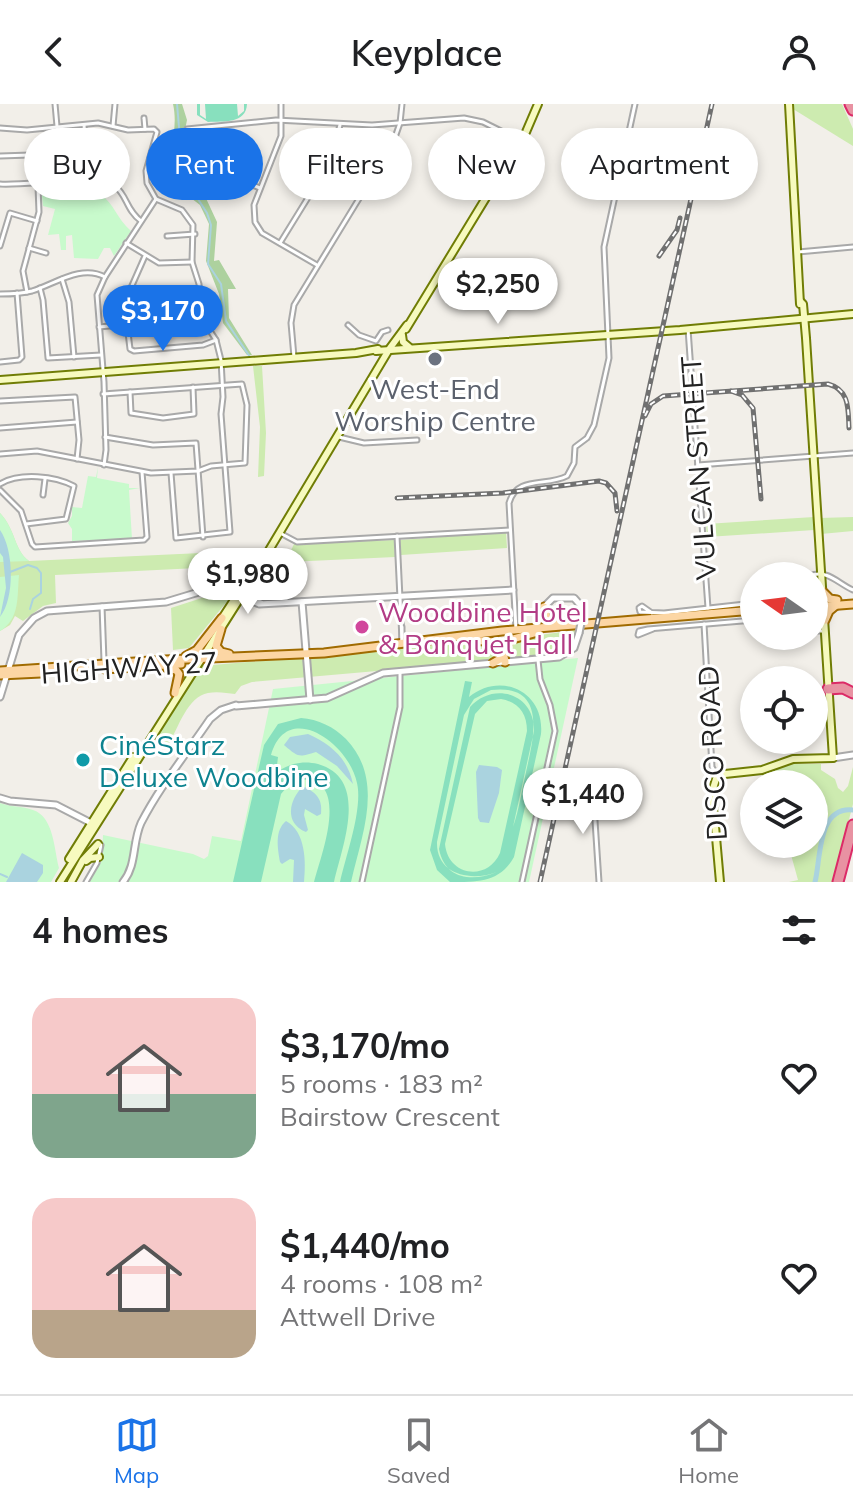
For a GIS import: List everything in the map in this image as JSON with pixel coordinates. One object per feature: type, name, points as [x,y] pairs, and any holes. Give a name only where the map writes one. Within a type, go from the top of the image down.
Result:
[{"type":"highway","points":[[850,104],[853,110]]},
{"type":"highway","points":[[828,689],[843,688],[853,693]]},
{"type":"highway","points":[[838,882],[853,825]]},
{"type":"highway","points":[[844,882],[853,850]]},
{"type":"main road","points":[[527,128],[538,104]]},
{"type":"main road","points":[[789,104],[819,562]]},
{"type":"main road","points":[[165,660],[193,654],[239,595],[484,200]]},
{"type":"main road","points":[[0,380],[853,314]]},
{"type":"main road","points":[[378,372],[407,325]]},
{"type":"main road","points":[[402,335],[403,342],[409,347]]},
{"type":"main road","points":[[391,350],[420,348]]},
{"type":"main road","points":[[375,351],[382,362]]},
{"type":"main road","points":[[58,882],[175,693],[221,629],[239,595]]},
{"type":"main road","points":[[828,597],[837,603]]},
{"type":"main road","points":[[828,603],[853,602]]},
{"type":"main road","points":[[828,614],[837,603]]},
{"type":"main road","points":[[519,630],[539,625],[544,607]]},
{"type":"main road","points":[[544,607],[545,615],[553,623],[577,629]]},
{"type":"main road","name":"HIGHWAY 27","points":[[497,633],[538,632],[652,616],[740,611]]},
{"type":"main road","name":"HIGHWAY 27","points":[[6,673],[157,666],[519,630],[577,629],[652,616]]},
{"type":"main road","points":[[92,825],[199,660],[222,618]]},
{"type":"main road","points":[[221,629],[216,645],[220,652],[255,656]]},
{"type":"main road","points":[[493,663],[503,655],[509,640],[538,632]]},
{"type":"main road","points":[[454,637],[491,640],[498,643],[503,655]]},
{"type":"main road","name":"HIGHWAY 27","points":[[6,673],[103,662],[199,660]]},
{"type":"main road","points":[[157,666],[178,672],[175,693]]},
{"type":"main road","points":[[718,777],[758,771],[793,759],[833,756],[828,689]]},
{"type":"main road","name":"DISCO ROAD","points":[[718,777],[713,783],[712,792],[720,882]]},
{"type":"main road","points":[[72,882],[98,844]]},
{"type":"main road","points":[[88,855],[99,856]]},
{"type":"main road","points":[[72,882],[87,859],[99,856]]},
{"type":"street","points":[[55,104],[57,126]]},
{"type":"street","points":[[113,126],[115,104]]},
{"type":"street","points":[[263,181],[281,136],[281,104]]},
{"type":"street","points":[[294,357],[292,311],[387,155],[400,123],[402,104]]},
{"type":"street","points":[[519,630],[513,590],[509,503],[511,495],[524,484],[554,481],[567,476],[574,463],[575,447],[591,432],[609,358],[604,247],[635,104]]},
{"type":"street","points":[[0,128],[27,130],[84,125],[145,129],[144,118]]},
{"type":"street","points":[[205,128],[283,120],[340,125],[465,118],[495,128]]},
{"type":"street","points":[[280,243],[330,162],[340,125]]},
{"type":"street","points":[[0,156],[24,155]]},
{"type":"street","points":[[0,184],[24,185]]},
{"type":"street","points":[[27,292],[23,271],[40,208],[39,200]]},
{"type":"street","points":[[123,200],[141,221]]},
{"type":"street","points":[[104,465],[103,374],[97,295],[105,277],[155,200]]},
{"type":"street","points":[[158,200],[185,212],[195,234],[192,262],[199,289],[201,317],[216,340],[221,363],[221,414],[231,531],[177,538],[171,473]]},
{"type":"street","points":[[256,200],[255,222],[262,233],[318,266]]},
{"type":"street","points":[[0,246],[9,214],[37,221]]},
{"type":"street","points":[[167,236],[195,234]]},
{"type":"street","points":[[126,243],[145,256],[165,264],[192,262]]},
{"type":"street","points":[[798,252],[853,247]]},
{"type":"street","points":[[29,248],[46,253]]},
{"type":"street","points":[[145,256],[131,295],[199,289]]},
{"type":"street","points":[[0,294],[27,292],[62,279],[91,273],[105,277]]},
{"type":"street","points":[[62,279],[69,302],[74,357]]},
{"type":"street","points":[[40,288],[48,358],[101,355]]},
{"type":"street","points":[[0,362],[22,357],[17,293]]},
{"type":"street","points":[[99,327],[201,317]]},
{"type":"street","points":[[127,324],[130,349],[134,351],[203,345],[216,340]]},
{"type":"street","points":[[348,325],[359,335],[376,341],[382,332],[388,330]]},
{"type":"street","name":"VULCAN STREET","points":[[688,328],[708,608]]},
{"type":"street","points":[[0,454],[37,451],[142,472],[198,471],[211,466],[245,463],[247,405],[242,384],[103,394]]},
{"type":"street","points":[[130,392],[131,413],[163,418],[194,414],[193,387]]},
{"type":"street","points":[[0,401],[76,398],[77,459]]},
{"type":"street","points":[[0,428],[77,422]]},
{"type":"street","points":[[105,437],[153,445],[196,443],[203,537]]},
{"type":"street","points":[[339,437],[364,443],[417,440]]},
{"type":"street","points":[[698,465],[853,453]]},
{"type":"street","points":[[0,490],[21,511],[35,547],[144,540],[147,537],[142,472]]},
{"type":"street","points":[[0,484],[24,476],[74,486],[66,519],[26,524]]},
{"type":"street","points":[[43,495],[45,479]]},
{"type":"street","points":[[279,533],[297,542],[510,530]]},
{"type":"street","points":[[397,536],[402,642]]},
{"type":"street","points":[[828,575],[853,590]]},
{"type":"street","points":[[0,699],[14,648],[25,627],[41,614],[61,608],[166,602],[209,589],[239,595],[254,603],[513,590]]},
{"type":"street","points":[[503,655],[538,659],[559,657],[570,652],[582,618],[582,607],[574,598],[553,598],[544,607]]},
{"type":"street","points":[[302,602],[310,700]]},
{"type":"street","points":[[652,616],[740,605]]},
{"type":"street","points":[[102,606],[103,662]]},
{"type":"street","points":[[653,629],[740,621]]},
{"type":"street","name":"DISCO ROAD","points":[[704,624],[712,767],[718,777]]},
{"type":"street","points":[[522,882],[555,731],[550,705],[540,679],[538,659]]},
{"type":"street","points":[[123,882],[130,873],[145,822],[213,715],[236,706],[327,698],[341,694],[374,675],[493,663]]},
{"type":"street","points":[[362,882],[398,715],[400,671]]},
{"type":"street","points":[[833,756],[850,755]]},
{"type":"street","points":[[593,790],[599,882]]},
{"type":"street","points":[[0,798],[56,805],[92,825]]},
{"type":"street","points":[[86,882],[99,856],[101,845],[98,844]]},
{"type":"green space","points":[[173,104],[182,104],[187,120],[185,128],[174,128]]},
{"type":"green space","points":[[197,104],[200,104],[200,115],[206,119],[205,104],[237,104],[238,116],[247,104],[243,115],[238,118],[208,122],[197,115]]},
{"type":"green space","points":[[793,104],[842,104],[853,129],[853,146],[793,109]]},
{"type":"green space","points":[[42,200],[107,200],[131,231],[114,256],[110,248],[104,248],[98,259],[74,258],[72,235],[66,236],[66,250],[61,250],[59,234],[48,235],[55,209],[43,206]]},
{"type":"green space","points":[[193,200],[207,200],[217,222],[214,261],[219,260],[236,289],[228,289],[229,318],[252,355],[247,355],[223,323],[219,294],[206,261],[209,224],[200,205]]},
{"type":"green space","points":[[253,366],[262,366],[266,433],[264,476],[258,477],[260,427]]},
{"type":"green space","points":[[98,467],[97,478],[129,484],[129,488],[140,488],[129,490],[132,539],[72,541],[72,529],[68,523],[72,507],[82,508],[88,476],[96,477]]},
{"type":"green space","points":[[0,513],[20,551],[29,561],[244,551],[241,556],[221,558],[218,567],[55,575],[56,603],[43,606],[23,621],[15,616],[10,625],[0,631]]},
{"type":"green space","points":[[0,513],[20,551],[29,561],[0,562]]},
{"type":"green space","points":[[814,517],[814,530],[707,537],[706,524]]},
{"type":"green space","points":[[853,517],[853,531],[821,534],[820,518]]},
{"type":"green space","points":[[506,532],[507,548],[401,555],[400,540]]},
{"type":"green space","points":[[394,540],[395,557],[286,561],[294,544]]},
{"type":"green space","points":[[19,575],[14,614],[0,631],[0,577]]},
{"type":"green space","points":[[211,595],[229,599],[189,648],[173,650],[171,608]]},
{"type":"green space","points":[[576,630],[572,647],[561,654],[507,657],[511,639]]},
{"type":"green space","points":[[496,643],[501,654],[494,660],[480,662],[252,682],[241,686],[235,694],[218,692],[201,695],[189,706],[169,744],[155,745],[154,741],[201,666]]},
{"type":"green space","points":[[578,658],[529,882],[90,882],[102,860],[103,835],[204,859],[208,856],[212,836],[241,841],[273,689]]},
{"type":"green space","points":[[465,681],[472,682],[469,697],[481,689],[494,686],[518,690],[536,706],[541,734],[514,857],[502,871],[488,879],[450,882],[437,870],[430,850]],"holes":[[[491,690],[509,690],[522,695],[529,704],[533,716],[533,723],[520,700],[501,693],[490,694],[470,707],[439,849],[447,867],[438,853],[437,842],[464,715],[474,699]],[[501,699],[517,706],[523,714],[527,731],[500,853],[486,868],[469,871],[453,863],[445,844],[475,714],[487,701]],[[532,739],[519,807],[513,827]]]},
{"type":"green space","points":[[301,718],[331,727],[346,739],[358,755],[365,772],[368,790],[365,826],[351,882],[340,882],[356,819],[357,783],[352,768],[330,742],[317,733],[303,729],[290,730],[279,738],[271,755],[278,757],[276,773],[285,767],[306,762],[334,772],[344,784],[348,815],[334,882],[314,882],[329,824],[327,795],[320,785],[300,780],[281,794],[261,882],[233,882],[264,745],[278,724]]},
{"type":"green space","points":[[790,764],[821,764],[821,770],[773,770]]},
{"type":"green space","points":[[853,767],[853,804],[833,882],[789,882],[798,880],[792,858],[828,858],[828,774],[843,792],[848,786]]},
{"type":"green space","points":[[0,803],[33,810],[45,819],[52,834],[59,868],[51,882],[0,882]]},
{"type":"water","points":[[0,530],[8,549],[11,574],[8,598],[0,617],[6,588]]},
{"type":"water","points":[[308,734],[337,753],[347,767],[353,784],[337,766],[316,752],[299,755],[284,745],[290,737]]},
{"type":"water","points":[[479,765],[502,770],[499,793],[489,823],[480,822],[478,818],[476,772]]},
{"type":"water","points":[[303,786],[317,796],[321,804],[321,814],[317,816],[305,809],[306,832],[294,823],[291,811],[294,798]]},
{"type":"water","points":[[286,821],[298,832],[301,840],[304,882],[293,882],[294,860],[280,862],[278,835]]},
{"type":"water","points":[[22,853],[43,865],[43,873],[37,882],[6,882]]},
{"type":"waterway","points":[[177,104],[179,127],[170,177],[178,187],[198,199],[207,213],[211,225],[208,264],[221,284],[226,321],[250,357]]},
{"type":"waterway","points":[[10,572],[28,565],[41,573],[41,593],[33,599],[30,609]]},
{"type":"waterway","points":[[815,882],[827,825],[841,811],[853,810]]},
{"type":"waterway","points":[[0,874],[7,877]]},
{"type":"railway","points":[[540,882],[712,104]]},
{"type":"railway","points":[[659,256],[677,230],[680,218]]},
{"type":"railway","points":[[645,416],[651,404],[663,396],[828,384],[844,396],[849,428]]},
{"type":"railway","points":[[731,391],[742,395],[753,408],[761,499]]},
{"type":"railway","points":[[397,498],[503,493],[599,481],[606,483],[615,493],[617,511]]},
{"type":"place","name":"West-End Worship Centre","points":[[435,359]]},
{"type":"place","name":"Woodbine Hotel & Banquet Hall","points":[[362,627]]},
{"type":"place","name":"CinéStarz Deluxe Woodbine","points":[[83,760]]}]
